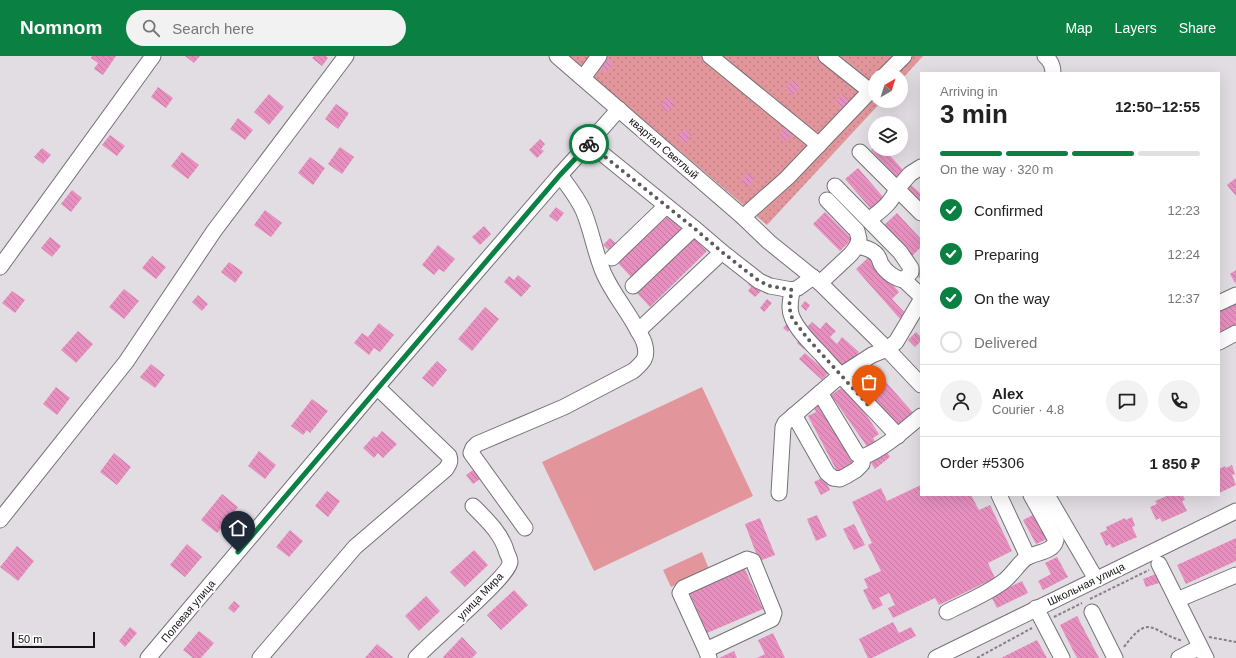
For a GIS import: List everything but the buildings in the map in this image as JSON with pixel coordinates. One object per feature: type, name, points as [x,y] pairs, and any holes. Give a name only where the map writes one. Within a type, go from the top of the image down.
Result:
[{"type":"street","points":[[0,268],[153,56]]},
{"type":"street","points":[[0,520],[126,362],[214,231],[346,56]]},
{"type":"street","name":"квартал Светлый","points":[[557,56],[743,217],[769,242],[817,280],[920,384]]},
{"type":"street","points":[[583,78],[599,56]]},
{"type":"street","points":[[710,56],[819,145]]},
{"type":"street","points":[[826,56],[868,86]]},
{"type":"street","points":[[892,68],[904,56]]},
{"type":"street","points":[[1045,56],[1050,61],[1053,72]]},
{"type":"street","points":[[743,217],[787,178],[868,93]]},
{"type":"street","name":"Полевая улица","points":[[148,658],[377,387],[618,109]]},
{"type":"street","points":[[589,144],[722,252],[759,281],[770,286],[792,290],[817,280],[851,254],[857,246],[859,239],[857,231],[827,200]]},
{"type":"street","points":[[860,152],[920,212]]},
{"type":"street","points":[[869,220],[893,199],[897,190],[910,174],[920,168]]},
{"type":"street","points":[[525,528],[471,453],[473,448],[477,444],[564,407],[633,371],[642,363],[646,355],[645,344],[604,274],[583,210],[574,193],[560,175]]},
{"type":"street","points":[[835,186],[906,260],[911,268],[911,272],[904,280]]},
{"type":"street","points":[[612,258],[666,206]]},
{"type":"street","points":[[634,286],[694,228]]},
{"type":"street","points":[[857,246],[875,252],[882,264],[893,277],[899,280],[904,280],[920,295]]},
{"type":"street","points":[[638,331],[722,252]]},
{"type":"street","points":[[792,290],[789,306],[792,318],[801,331],[898,436]]},
{"type":"street","points":[[1220,303],[1236,295]]},
{"type":"street","points":[[779,493],[783,427],[785,423],[841,375],[872,355],[887,349],[896,342],[920,302]]},
{"type":"street","points":[[1220,341],[1236,333]]},
{"type":"street","points":[[260,658],[355,547],[450,464],[449,456],[377,387]]},
{"type":"street","points":[[820,393],[857,454],[863,457],[872,454],[898,436],[920,417]]},
{"type":"street","points":[[794,414],[827,473],[833,478],[840,479],[856,470],[862,464],[863,457]]},
{"type":"street","points":[[1000,496],[1028,557]]},
{"type":"street","points":[[947,612],[997,586],[1006,580],[1024,559],[1052,548],[1055,544],[1056,540],[1032,496]]},
{"type":"street","points":[[1048,496],[1096,579]]},
{"type":"street","name":"улица Мира","points":[[416,658],[498,579],[510,562],[506,547],[497,532],[473,506]]},
{"type":"street","name":"Школьная улица","points":[[936,658],[1236,511]]},
{"type":"street","points":[[747,559],[753,562],[774,613],[772,619],[707,654],[680,593],[683,588],[747,559]]},
{"type":"street","points":[[1159,564],[1201,648],[1179,658]]},
{"type":"street","points":[[1176,600],[1236,575]]},
{"type":"street","points":[[1036,608],[1062,658]]},
{"type":"street","points":[[1092,612],[1119,652]]},
{"type":"path","points":[[977,658],[1044,622],[1159,564]]},
{"type":"path","points":[[1119,652],[1132,636],[1145,626],[1153,628],[1172,638],[1201,648],[1210,637],[1236,642]]},
{"type":"shaded area","points":[[568,56],[923,56],[908,72],[908,68],[868,68],[868,108],[876,108],[767,225]]},
{"type":"shaded area","points":[[702,387],[753,496],[594,571],[542,462]]},
{"type":"shaded area","points":[[702,552],[709,569],[671,587],[663,570]]},
{"type":"way so far","points":[[589,144],[759,281],[770,286],[792,290],[789,306],[792,318],[808,339],[869,406]]},
{"type":"route","points":[[238,552],[377,387],[560,175],[589,144]]}]
